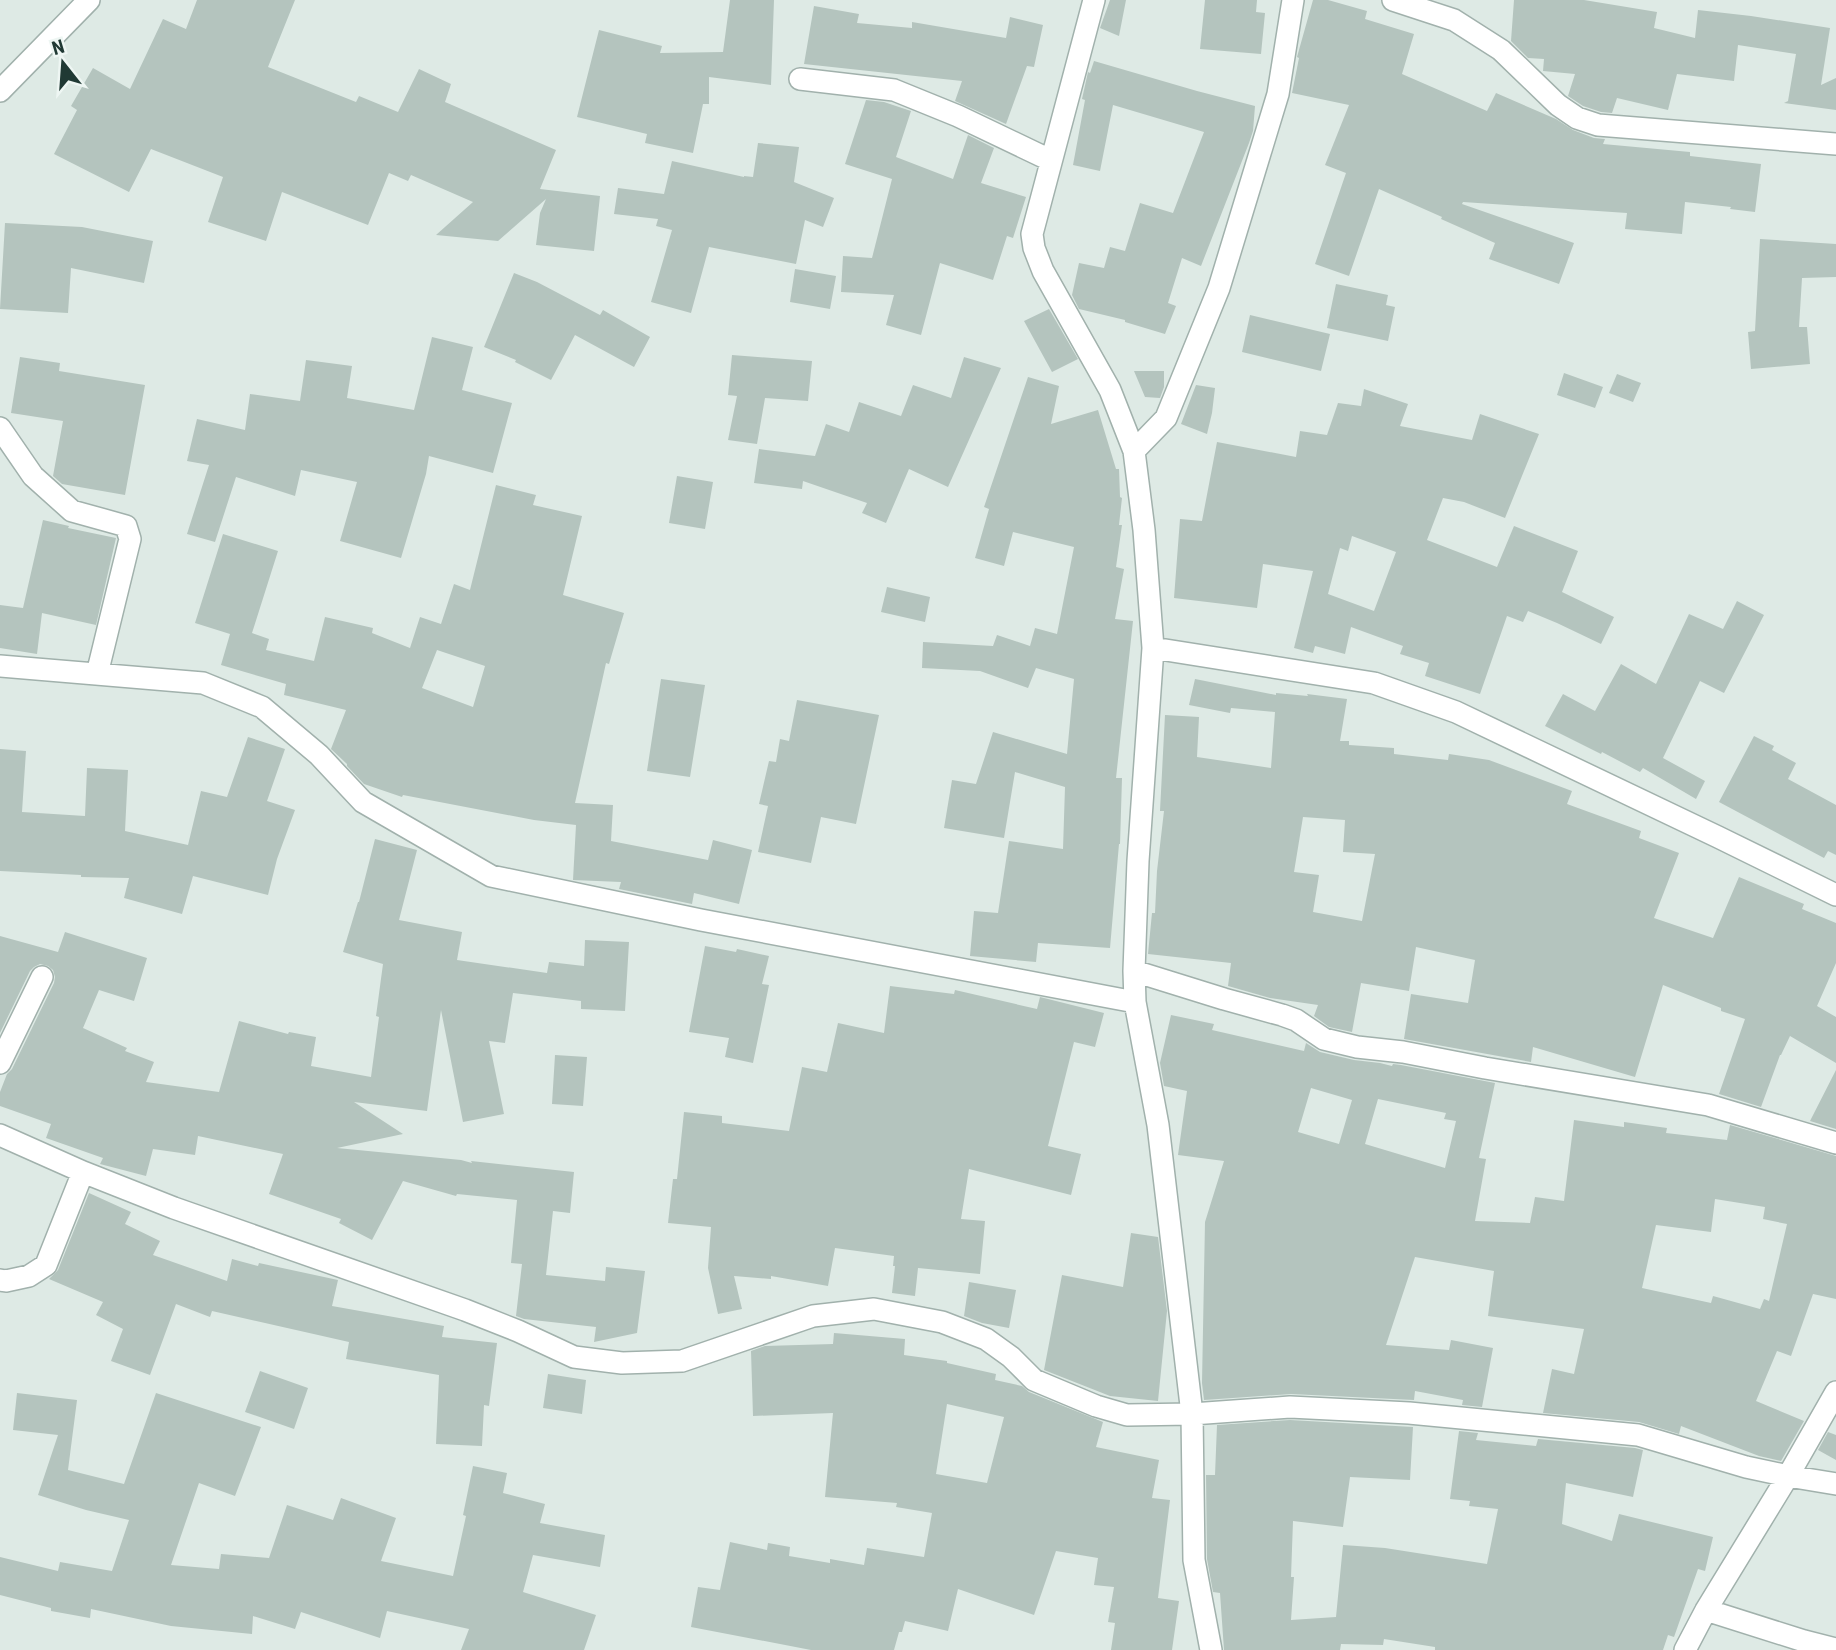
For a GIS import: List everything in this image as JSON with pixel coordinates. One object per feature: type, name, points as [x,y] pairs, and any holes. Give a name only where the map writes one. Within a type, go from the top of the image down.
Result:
[{"type":"street","points":[[0,91],[89,0]]},
{"type":"street","points":[[1094,0],[1032,234],[1043,271],[1110,390],[1133,451],[1144,530],[1153,648],[1138,861],[1135,1002],[1158,1125],[1192,1414],[1194,1560],[1211,1650]]},
{"type":"street","points":[[1133,451],[1166,418],[1219,288],[1278,94],[1293,0]]},
{"type":"street","points":[[1393,0],[1454,20],[1501,50],[1558,105],[1577,118],[1598,125],[1836,144]]},
{"type":"street","points":[[800,79],[894,90],[958,116],[1050,160]]},
{"type":"street","points":[[0,428],[33,476],[72,511],[127,526],[130,539],[97,674]]},
{"type":"street","points":[[1153,648],[1374,683],[1456,712],[1836,895]]},
{"type":"street","points":[[0,666],[203,683],[262,707],[319,755],[363,802],[491,876],[701,920],[1135,1002]]},
{"type":"street","points":[[1134,971],[1296,1020],[1324,1039],[1357,1047],[1404,1052],[1708,1105],[1836,1143]]},
{"type":"street","points":[[0,1063],[42,977]]},
{"type":"street","points":[[0,1135],[174,1208],[465,1310],[574,1357],[622,1363],[682,1360],[813,1316],[874,1309],[942,1322],[986,1339],[1011,1357],[1034,1380],[1096,1406],[1127,1415],[1192,1414],[1290,1407],[1409,1413],[1638,1435],[1746,1467],[1836,1484]]},
{"type":"street","points":[[0,1280],[29,1276],[47,1265],[83,1172]]},
{"type":"street","points":[[1685,1650],[1836,1392]]},
{"type":"street","points":[[1706,1610],[1804,1642],[1836,1649]]},
{"type":"building","points":[[197,0],[295,0],[268,67],[356,102],[359,96],[398,112],[419,69],[451,84],[445,102],[556,150],[540,189],[600,196],[594,251],[536,245],[540,213],[546,199],[498,241],[436,235],[473,202],[411,175],[408,181],[389,173],[368,225],[282,192],[266,241],[208,222],[223,177],[151,149],[129,192],[54,154],[77,110],[71,106],[93,68],[130,89],[163,19],[186,29]]},
{"type":"building","points":[[730,0],[774,0],[771,85],[709,77],[709,104],[703,104],[693,153],[645,143],[647,134],[577,117],[599,30],[662,46],[660,53],[723,52]]},
{"type":"building","points":[[1110,0],[1126,0],[1119,36],[1100,28]]},
{"type":"building","points":[[1205,0],[1257,0],[1256,12],[1265,13],[1261,54],[1200,49]]},
{"type":"building","points":[[1313,0],[1328,0],[1367,11],[1365,19],[1414,34],[1402,74],[1487,111],[1496,93],[1556,119],[1573,130],[1605,139],[1603,144],[1690,152],[1690,156],[1761,164],[1755,212],[1685,202],[1682,234],[1625,229],[1627,213],[1463,202],[1462,204],[1574,243],[1559,284],[1489,259],[1495,243],[1379,189],[1349,276],[1315,264],[1346,173],[1325,165],[1349,105],[1292,93],[1299,58],[1297,57]]},
{"type":"building","points":[[1514,0],[1584,0],[1657,12],[1654,28],[1695,38],[1698,10],[1830,28],[1821,85],[1836,78],[1836,110],[1784,103],[1788,101],[1796,54],[1738,45],[1734,81],[1677,74],[1668,110],[1617,98],[1612,113],[1583,106],[1568,96],[1575,74],[1543,71],[1544,59],[1528,58],[1511,41]]},
{"type":"building","points":[[814,6],[859,14],[857,23],[912,28],[912,22],[1006,38],[1010,17],[1043,25],[1034,67],[1027,66],[1006,124],[955,101],[962,81],[804,64]]},
{"type":"building","points":[[1094,61],[1255,106],[1249,143],[1201,266],[1182,258],[1168,303],[1176,306],[1165,334],[1125,320],[1079,309],[1072,295],[1079,263],[1104,268],[1110,247],[1125,251],[1140,203],[1173,213],[1204,132],[1113,105],[1100,171],[1073,165],[1085,100],[1082,99],[1088,72],[1090,73]]},
{"type":"building","points":[[866,100],[884,102],[911,111],[896,157],[953,179],[968,135],[994,148],[981,183],[1026,197],[1013,238],[1007,236],[993,280],[940,263],[921,335],[886,325],[894,295],[841,292],[843,256],[872,258],[892,179],[845,164]]},
{"type":"building","points":[[758,143],[799,147],[794,182],[834,198],[823,227],[805,220],[796,264],[709,247],[691,313],[651,302],[672,230],[656,226],[658,219],[614,214],[618,188],[664,194],[672,161],[753,177]]},
{"type":"building","points":[[5,223],[82,227],[153,241],[144,283],[71,268],[68,313],[0,309]]},
{"type":"building","points":[[1760,239],[1836,244],[1836,277],[1802,278],[1799,327],[1807,327],[1810,364],[1751,369],[1748,332],[1755,331]]},
{"type":"building","points":[[795,269],[836,276],[830,309],[790,302]]},
{"type":"building","points":[[514,273],[600,315],[603,310],[650,337],[634,367],[575,335],[551,380],[515,362],[516,360],[484,347]]},
{"type":"building","points":[[1336,284],[1388,295],[1386,305],[1395,307],[1388,341],[1327,328]]},
{"type":"building","points":[[1049,309],[1078,359],[1052,372],[1024,321]]},
{"type":"building","points":[[1250,315],[1330,334],[1321,371],[1242,352]]},
{"type":"building","points":[[432,337],[473,347],[462,390],[512,403],[493,473],[429,456],[401,558],[340,541],[357,482],[301,470],[295,496],[236,477],[215,542],[187,534],[209,465],[187,461],[197,419],[245,430],[250,394],[300,401],[306,360],[352,366],[347,398],[414,410]]},
{"type":"building","points":[[732,355],[812,361],[808,401],[765,398],[757,444],[728,440],[737,396],[728,395]]},
{"type":"building","points":[[20,357],[60,363],[59,371],[145,385],[125,495],[62,484],[53,476],[63,421],[11,413]]},
{"type":"building","points":[[964,357],[1001,368],[948,487],[909,469],[886,523],[862,513],[867,503],[803,481],[802,489],[754,483],[759,449],[815,456],[826,424],[849,432],[859,402],[901,416],[913,385],[951,398]]},
{"type":"building","points":[[1134,371],[1164,371],[1164,387],[1160,398],[1145,397]]},
{"type":"building","points":[[1564,373],[1603,387],[1595,408],[1557,395]]},
{"type":"building","points":[[1617,374],[1641,383],[1633,402],[1609,393]]},
{"type":"building","points":[[1028,377],[1059,386],[1051,424],[1098,410],[1116,469],[1119,469],[1122,498],[1119,525],[1122,525],[1116,567],[1124,569],[1115,619],[1133,621],[1116,778],[1122,778],[1120,844],[1110,948],[1038,943],[1036,962],[970,956],[974,911],[998,913],[1009,841],[1063,849],[1065,787],[1015,772],[1004,838],[944,828],[952,780],[976,784],[993,732],[1067,754],[1074,679],[1036,668],[1028,688],[980,671],[922,668],[923,642],[993,646],[997,635],[1030,646],[1035,628],[1057,634],[1074,547],[1013,532],[1004,566],[975,558],[989,509],[984,507]]},
{"type":"building","points":[[1196,385],[1215,388],[1207,434],[1181,424]]},
{"type":"building","points":[[1364,389],[1408,404],[1400,426],[1472,440],[1480,414],[1539,434],[1505,518],[1464,502],[1443,498],[1427,540],[1497,567],[1514,526],[1578,551],[1562,592],[1614,617],[1601,644],[1528,611],[1523,622],[1507,616],[1480,694],[1425,676],[1429,663],[1400,654],[1403,646],[1351,627],[1345,654],[1315,646],[1313,653],[1294,648],[1313,571],[1263,564],[1257,608],[1174,598],[1180,519],[1202,521],[1217,442],[1296,457],[1300,431],[1327,435],[1338,403],[1361,406]],"holes":[[[1352,536],[1396,552],[1374,611],[1328,594],[1340,548],[1348,551]]]},
{"type":"building","points":[[677,476],[713,482],[705,529],[669,523]]},
{"type":"building","points":[[496,485],[536,495],[533,505],[582,516],[563,595],[624,613],[609,664],[606,663],[575,803],[613,805],[611,841],[708,860],[713,840],[752,850],[739,904],[694,893],[692,904],[619,889],[621,882],[573,880],[576,825],[534,820],[403,795],[402,797],[364,784],[331,749],[346,710],[284,695],[286,684],[221,665],[230,634],[195,623],[223,534],[278,551],[252,633],[269,639],[266,650],[314,661],[325,617],[373,628],[372,633],[410,648],[420,617],[441,624],[454,584],[470,590]],"holes":[[[437,650],[485,666],[473,707],[422,688]]]},
{"type":"building","points":[[43,520],[116,538],[96,625],[42,613],[37,654],[0,648],[0,605],[23,608]]},
{"type":"building","points":[[887,587],[930,597],[925,622],[881,612]]},
{"type":"building","points":[[1737,601],[1764,615],[1724,693],[1700,681],[1663,758],[1705,781],[1696,799],[1643,768],[1640,772],[1545,726],[1563,694],[1595,711],[1621,664],[1656,684],[1689,614],[1723,629]]},
{"type":"building","points":[[661,679],[705,685],[690,777],[647,771]]},
{"type":"building","points":[[1195,679],[1276,695],[1308,696],[1307,694],[1347,699],[1340,741],[1349,741],[1349,745],[1394,748],[1394,754],[1448,760],[1449,754],[1489,760],[1572,791],[1567,804],[1641,831],[1639,838],[1679,853],[1654,918],[1713,938],[1739,877],[1804,904],[1802,909],[1836,923],[1836,963],[1817,1006],[1836,1017],[1836,1063],[1790,1036],[1761,1107],[1719,1094],[1745,1019],[1663,985],[1635,1077],[1533,1047],[1531,1062],[1404,1039],[1411,994],[1468,1003],[1475,960],[1416,947],[1409,991],[1361,983],[1352,1032],[1329,1027],[1314,1016],[1318,1005],[1270,998],[1228,986],[1231,963],[1148,954],[1152,913],[1155,913],[1164,811],[1160,811],[1165,715],[1199,717],[1197,757],[1271,768],[1275,712],[1231,708],[1230,713],[1189,705]],"holes":[[[1303,817],[1345,820],[1343,852],[1375,854],[1362,921],[1313,912],[1319,875],[1294,872]]]},
{"type":"building","points":[[797,700],[879,715],[856,824],[821,817],[811,863],[758,852],[768,806],[759,804],[769,761],[776,762],[780,739],[789,741]]},
{"type":"building","points":[[1754,736],[1774,746],[1772,750],[1796,763],[1788,779],[1836,805],[1836,855],[1828,851],[1824,858],[1719,802]]},
{"type":"building","points":[[248,737],[285,749],[267,801],[295,810],[277,859],[268,895],[193,876],[182,914],[124,898],[129,878],[0,871],[0,749],[26,751],[22,812],[85,816],[87,768],[128,770],[125,831],[188,845],[201,791],[227,797]]},
{"type":"building","points":[[375,839],[417,850],[399,920],[462,932],[457,960],[547,973],[549,962],[584,966],[585,940],[629,942],[625,1011],[581,1009],[581,1001],[513,993],[505,1043],[489,1041],[504,1114],[463,1122],[441,1010],[427,1111],[354,1102],[403,1134],[337,1148],[574,1172],[570,1213],[553,1211],[546,1275],[605,1281],[606,1267],[645,1271],[637,1333],[594,1342],[596,1327],[516,1316],[522,1264],[511,1263],[517,1200],[456,1196],[403,1181],[372,1240],[339,1223],[341,1219],[269,1194],[283,1154],[198,1136],[195,1155],[153,1149],[146,1176],[100,1164],[103,1158],[46,1138],[51,1124],[0,1106],[0,1092],[7,1074],[12,1069],[55,977],[53,970],[40,964],[30,971],[0,1033],[0,936],[58,952],[65,932],[147,958],[134,1001],[99,990],[83,1028],[127,1048],[125,1051],[154,1062],[146,1082],[219,1092],[239,1021],[288,1034],[316,1037],[311,1066],[371,1077],[383,964],[343,952]]},
{"type":"building","points":[[705,946],[769,956],[762,984],[769,985],[753,1063],[725,1057],[729,1038],[689,1032]]},
{"type":"building","points":[[890,986],[954,994],[955,990],[1037,1009],[1040,997],[1104,1013],[1095,1047],[1074,1042],[1048,1146],[1081,1154],[1071,1195],[969,1169],[961,1219],[985,1221],[980,1274],[918,1268],[915,1296],[892,1293],[894,1256],[835,1248],[828,1286],[771,1276],[771,1279],[734,1276],[742,1309],[718,1314],[708,1268],[711,1227],[668,1223],[673,1179],[677,1179],[684,1112],[722,1116],[722,1123],[789,1131],[802,1067],[827,1072],[838,1023],[884,1033]]},
{"type":"building","points":[[1171,1015],[1214,1024],[1212,1030],[1304,1051],[1306,1043],[1320,1052],[1354,1060],[1401,1065],[1495,1083],[1479,1158],[1486,1159],[1475,1221],[1530,1223],[1535,1197],[1564,1201],[1574,1120],[1624,1127],[1624,1122],[1667,1128],[1666,1133],[1727,1140],[1730,1125],[1836,1156],[1836,1299],[1813,1294],[1791,1356],[1777,1351],[1756,1401],[1804,1421],[1781,1461],[1759,1456],[1681,1426],[1679,1434],[1639,1422],[1543,1413],[1552,1369],[1574,1374],[1584,1329],[1488,1316],[1494,1271],[1415,1257],[1386,1345],[1449,1350],[1451,1340],[1493,1348],[1482,1407],[1462,1405],[1463,1400],[1415,1391],[1414,1400],[1291,1394],[1204,1400],[1205,1222],[1224,1161],[1178,1155],[1187,1091],[1164,1086],[1160,1063]],"holes":[[[1311,1088],[1352,1100],[1339,1144],[1298,1132]],[[1378,1099],[1446,1113],[1444,1119],[1456,1121],[1445,1168],[1365,1144]],[[1715,1199],[1765,1207],[1763,1219],[1787,1224],[1769,1301],[1764,1299],[1760,1309],[1713,1296],[1711,1303],[1642,1288],[1656,1225],[1711,1232]]]},
{"type":"building","points":[[555,1055],[587,1057],[583,1106],[552,1104]]},
{"type":"building","points":[[1836,1070],[1836,1129],[1810,1121]]},
{"type":"building","points":[[89,1193],[131,1212],[125,1224],[160,1241],[153,1255],[227,1281],[232,1259],[338,1280],[332,1306],[444,1326],[442,1337],[497,1343],[489,1406],[484,1405],[482,1446],[436,1444],[439,1375],[346,1359],[349,1342],[212,1311],[210,1317],[176,1304],[150,1375],[111,1361],[123,1329],[96,1315],[103,1302],[49,1279],[58,1270]]},
{"type":"building","points":[[1131,1233],[1158,1237],[1167,1311],[1158,1401],[1110,1396],[1044,1370],[1062,1275],[1123,1287]]},
{"type":"building","points":[[969,1282],[1016,1290],[1009,1328],[982,1323],[964,1316]]},
{"type":"building","points":[[834,1333],[905,1339],[904,1355],[947,1361],[996,1374],[995,1380],[1022,1386],[1029,1392],[1103,1422],[1096,1447],[1159,1460],[1152,1498],[1170,1500],[1158,1598],[1179,1601],[1172,1650],[1111,1650],[1115,1623],[1108,1622],[1114,1587],[1094,1585],[1098,1558],[1056,1551],[1034,1615],[958,1589],[948,1631],[905,1621],[894,1650],[811,1650],[691,1627],[698,1587],[720,1590],[730,1542],[767,1550],[768,1543],[790,1547],[789,1556],[830,1563],[830,1559],[864,1565],[867,1548],[924,1557],[932,1513],[896,1507],[897,1503],[825,1497],[833,1413],[753,1416],[751,1351],[765,1346],[833,1344]],"holes":[[[947,1404],[1004,1417],[987,1483],[936,1474]]]},
{"type":"building","points":[[260,1371],[308,1388],[294,1429],[245,1412]]},
{"type":"building","points":[[548,1374],[586,1380],[582,1414],[543,1408]]},
{"type":"building","points":[[17,1393],[77,1400],[68,1470],[124,1484],[156,1393],[261,1427],[235,1496],[199,1483],[171,1565],[219,1569],[221,1554],[269,1558],[287,1505],[333,1520],[341,1498],[396,1518],[381,1561],[453,1576],[473,1466],[507,1473],[503,1493],[545,1504],[540,1523],[605,1535],[600,1567],[533,1555],[523,1592],[596,1615],[584,1650],[461,1650],[469,1629],[387,1611],[380,1638],[301,1612],[295,1629],[253,1616],[252,1634],[171,1626],[91,1609],[90,1618],[51,1611],[51,1608],[0,1595],[0,1557],[58,1571],[60,1562],[112,1571],[129,1520],[38,1495],[58,1435],[13,1430]]},
{"type":"building","points":[[1290,1420],[1413,1427],[1410,1480],[1350,1477],[1343,1527],[1293,1521],[1291,1577],[1294,1577],[1291,1620],[1336,1617],[1343,1545],[1385,1548],[1487,1564],[1498,1509],[1469,1506],[1470,1501],[1450,1499],[1459,1431],[1478,1433],[1476,1440],[1536,1446],[1538,1439],[1643,1450],[1633,1497],[1566,1483],[1562,1524],[1612,1541],[1619,1514],[1713,1537],[1705,1571],[1698,1569],[1674,1637],[1668,1635],[1663,1650],[1435,1650],[1435,1647],[1384,1639],[1383,1645],[1341,1644],[1340,1650],[1224,1650],[1220,1593],[1213,1592],[1207,1559],[1206,1475],[1215,1475],[1217,1425]]},
{"type":"building","points":[[1828,1432],[1836,1435],[1836,1460],[1818,1450]]}]
